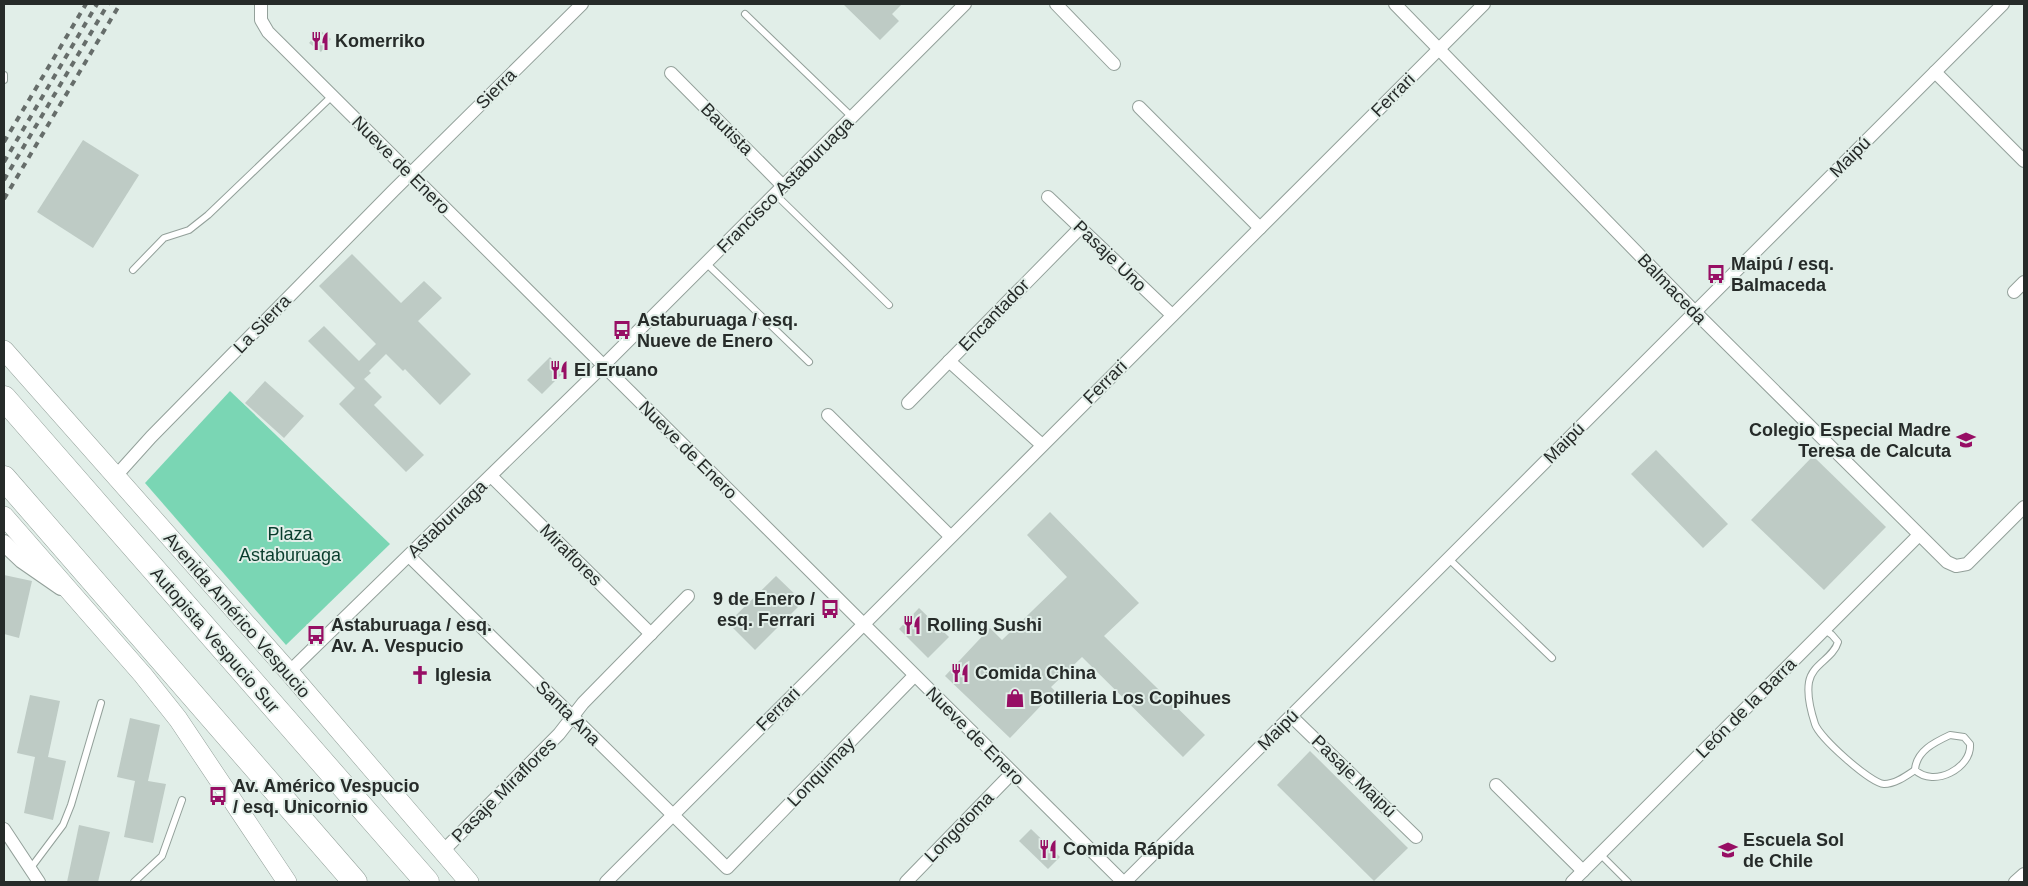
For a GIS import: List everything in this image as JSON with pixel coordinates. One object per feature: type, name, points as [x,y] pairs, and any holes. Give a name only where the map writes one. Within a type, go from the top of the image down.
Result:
[{"type":"highway","name":"Autopista Vespucio Sur","points":[[4,398],[427,882]]},
{"type":"highway","points":[[4,478],[355,882]]},
{"type":"highway","points":[[289,807],[334,882]]},
{"type":"main road","name":"Avenida Américo Vespucio","points":[[4,350],[289,672],[468,882]]},
{"type":"main road","points":[[4,516],[72,593],[178,719],[286,882]]},
{"type":"street","name":"Sierra","points":[[410,174],[582,4]]},
{"type":"street","name":"Francisco Astaburuaga","points":[[604,365],[965,4]]},
{"type":"street","points":[[1056,4],[1114,64]]},
{"type":"street","name":"Balmaceda","points":[[1395,4],[1695,312],[1947,562],[1956,566],[1963,566],[1971,561],[2024,507]]},
{"type":"street","name":"Ferrari","points":[[606,882],[1484,4]]},
{"type":"street","name":"Maipú","points":[[1124,882],[2003,4]]},
{"type":"street","name":"Nueve de Enero","points":[[260,9],[264,27],[268,32],[914,676],[1124,882]]},
{"type":"street","points":[[1935,72],[2024,161]]},
{"type":"street","name":"Bautista","points":[[671,73],[779,190]]},
{"type":"street","points":[[1139,107],[1260,228]]},
{"type":"street","name":"La Sierra","points":[[115,477],[165,423],[410,174]]},
{"type":"street","name":"Pasaje Uno","points":[[1048,197],[1172,315]]},
{"type":"street","name":"Encantador","points":[[908,403],[1080,228]]},
{"type":"street","points":[[2014,292],[2024,282]]},
{"type":"street","points":[[950,361],[1042,445]]},
{"type":"street","name":"Astaburuaga","points":[[289,672],[604,365]]},
{"type":"street","points":[[828,415],[950,536]]},
{"type":"street","name":"Miraflores","points":[[491,476],[651,634]]},
{"type":"street","name":"León de la Barra","points":[[1572,882],[1919,535]]},
{"type":"street","points":[[4,543],[32,568],[72,593]]},
{"type":"street","name":"Santa Ana","points":[[409,556],[728,868]]},
{"type":"street","name":"Pasaje Miraflores","points":[[442,852],[559,734],[572,717],[688,596]]},
{"type":"street","name":"Lonquimay","points":[[728,868],[914,676]]},
{"type":"street","name":"Pasaje Maipú","points":[[1292,716],[1416,837]]},
{"type":"street","name":"Longotoma","points":[[906,882],[1012,772]]},
{"type":"street","points":[[1496,785],[1583,871]]},
{"type":"street","points":[[4,828],[39,882]]},
{"type":"street","points":[[2015,882],[2024,874]]},
{"type":"lane","points":[[745,14],[852,117]]},
{"type":"lane","points":[[4,75],[4,80]]},
{"type":"lane","points":[[133,270],[164,238],[188,230],[208,215],[332,96]]},
{"type":"lane","points":[[779,190],[889,305]]},
{"type":"lane","points":[[706,263],[809,362]]},
{"type":"lane","points":[[1449,559],[1552,658]]},
{"type":"lane","points":[[1824,629],[1832,634],[1838,642],[1836,649],[1812,672],[1809,681],[1808,692],[1815,726],[1824,738],[1873,780],[1883,784],[1894,782],[1915,770]]},
{"type":"lane","points":[[30,869],[63,825],[71,805],[101,703]]},
{"type":"lane","points":[[1950,735],[1964,737],[1970,744],[1971,751],[1966,759],[1946,776],[1929,778],[1915,770],[1916,761],[1935,742],[1950,735]]},
{"type":"lane","points":[[134,882],[162,856],[182,800]]},
{"type":"lane","points":[[1600,854],[1628,882]]},
{"type":"green space","name":"Plaza Astaburuaga","points":[[230,391],[390,544],[286,645],[145,483]]},
{"type":"building","points":[[843,4],[902,4],[892,14],[899,21],[880,40]]},
{"type":"building","name":"Komerriko","points":[[320,30],[331,39],[321,52],[309,43]]},
{"type":"building","points":[[83,140],[139,175],[93,248],[37,212]]},
{"type":"building","points":[[352,254],[401,303],[424,281],[442,298],[418,321],[471,374],[440,405],[405,369],[403,371],[386,354],[369,371],[371,373],[364,379],[382,397],[374,405],[424,455],[406,472],[339,404],[355,388],[308,341],[324,326],[359,361],[376,344],[319,286]]},
{"type":"building","points":[[550,357],[564,372],[542,394],[527,380]]},
{"type":"building","points":[[265,381],[304,416],[284,438],[245,403]]},
{"type":"building","points":[[1656,450],[1728,524],[1703,548],[1631,474]]},
{"type":"building","points":[[1813,456],[1886,527],[1824,590],[1751,520]]},
{"type":"building","points":[[1050,512],[1139,603],[1104,636],[1205,735],[1183,757],[1082,657],[1051,687],[1055,691],[1010,738],[945,676],[990,628],[1002,640],[1067,577],[1027,535]]},
{"type":"building","points":[[4,575],[32,581],[19,638],[4,634]]},
{"type":"building","points":[[776,576],[803,602],[755,650],[728,623]]},
{"type":"building","points":[[919,608],[949,637],[928,658],[899,629]]},
{"type":"building","points":[[30,695],[60,701],[48,757],[66,761],[53,820],[24,813],[35,757],[17,753]]},
{"type":"building","points":[[130,718],[160,725],[148,781],[166,784],[153,843],[124,837],[135,781],[117,777]]},
{"type":"building","points":[[1310,751],[1408,848],[1374,881],[1277,785]]},
{"type":"building","points":[[79,825],[110,832],[98,882],[67,882]]},
{"type":"building","points":[[1031,829],[1060,857],[1048,869],[1019,841]]},
{"type":"railway","points":[[4,142],[86,4]]},
{"type":"railway","points":[[4,162],[97,4]]},
{"type":"railway","points":[[4,180],[108,4]]},
{"type":"railway","points":[[4,199],[120,4]]},
{"type":"place","name":"Komerriko","points":[[320,41]]},
{"type":"place","name":"Maipú / esq. Balmaceda","points":[[1716,274]]},
{"type":"place","name":"Astaburuaga / esq. Nueve de Enero","points":[[622,330]]},
{"type":"place","name":"El Eruano","points":[[559,370]]},
{"type":"place","name":"Colegio Especial Madre Teresa de Calcuta","points":[[1966,440]]},
{"type":"place","name":"9 de Enero / esq. Ferrari","points":[[830,609]]},
{"type":"place","name":"Rolling Sushi","points":[[912,625]]},
{"type":"place","name":"Astaburuaga / esq. Av. A. Vespucio","points":[[316,635]]},
{"type":"place","name":"Comida China","points":[[960,673]]},
{"type":"place","name":"Iglesia","points":[[420,675]]},
{"type":"place","name":"Botilleria Los Copihues","points":[[1015,698]]},
{"type":"place","name":"Av. Américo Vespucio / esq. Unicornio","points":[[218,796]]},
{"type":"place","name":"Comida Rápida","points":[[1048,849]]},
{"type":"place","name":"Escuela Sol de Chile","points":[[1728,850]]}]
